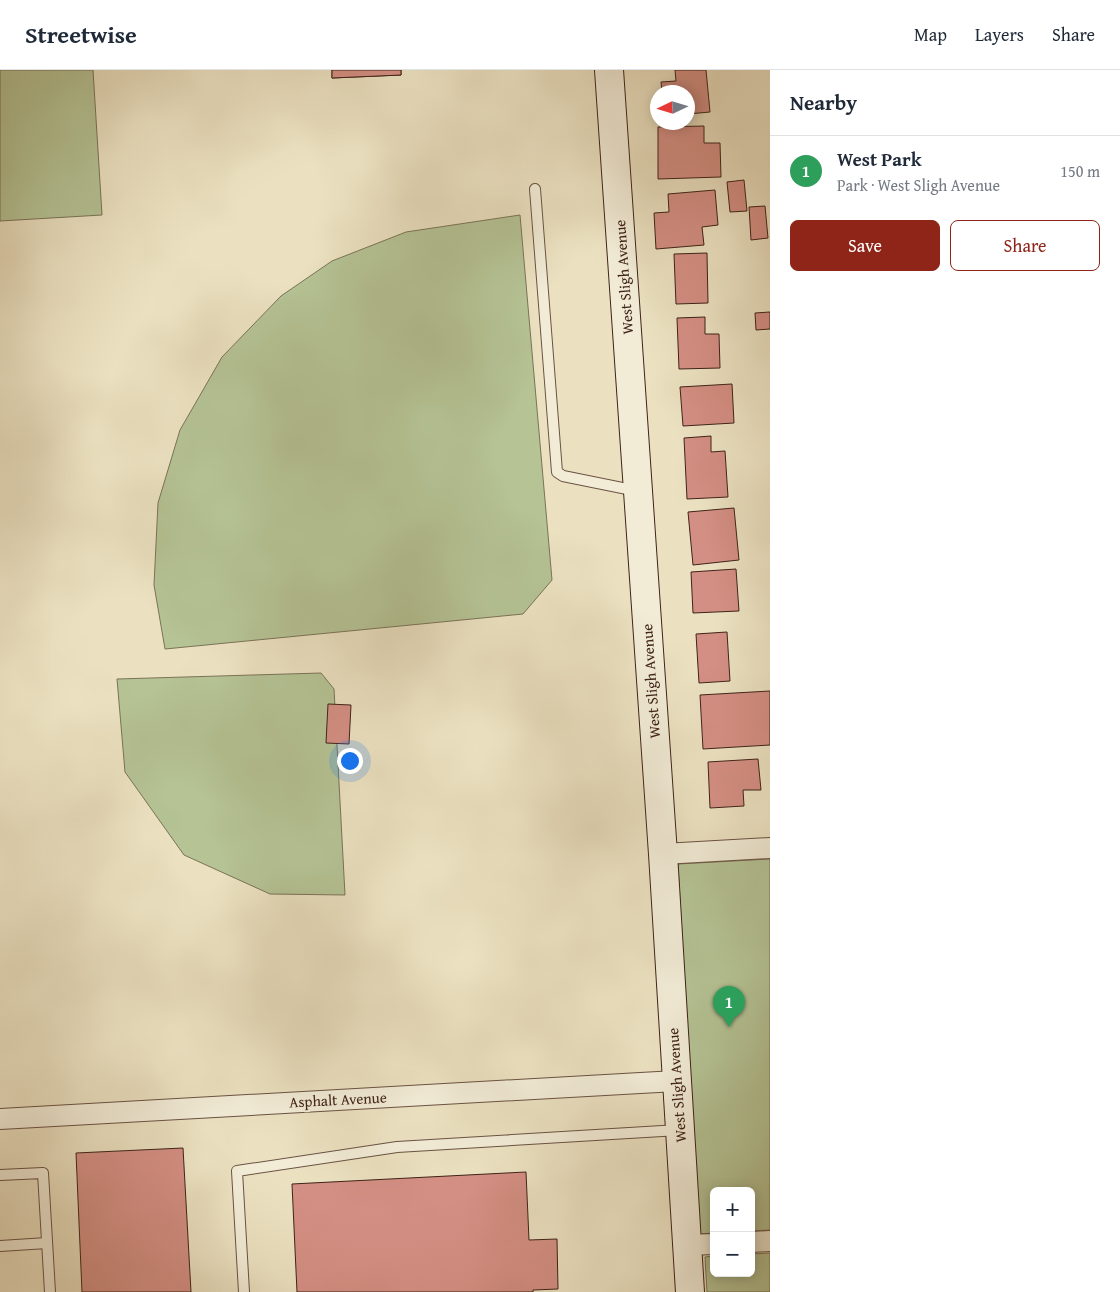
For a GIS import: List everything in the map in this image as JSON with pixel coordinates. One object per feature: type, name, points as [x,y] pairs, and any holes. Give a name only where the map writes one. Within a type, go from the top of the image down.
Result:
[{"type":"main road","name":"West Sligh Avenue","points":[[610,70],[663,854],[676,1081],[680,1130],[701,1244],[690,1292]]},
{"type":"street","points":[[663,854],[770,848]]},
{"type":"street","name":"Asphalt Avenue","points":[[0,1119],[676,1081]]},
{"type":"street","points":[[755,1242],[770,1241]]},
{"type":"lane","points":[[535,189],[558,472],[564,476],[638,492]]},
{"type":"lane","points":[[244,1292],[237,1171],[396,1147],[680,1130]]},
{"type":"lane","points":[[0,1175],[43,1173],[50,1292]]},
{"type":"lane","points":[[0,1246],[47,1243]]},
{"type":"green space","points":[[0,70],[93,70],[102,215],[0,221]]},
{"type":"green space","points":[[520,215],[552,580],[523,614],[165,649],[154,585],[158,503],[180,430],[222,357],[281,296],[332,261],[406,232]]},
{"type":"green space","points":[[321,673],[334,689],[345,895],[270,894],[184,855],[125,772],[117,679]]},
{"type":"green space","points":[[770,859],[770,1230],[755,1231],[755,1187],[710,1187],[710,1233],[699,1234],[678,864]]},
{"type":"green space","points":[[770,1253],[770,1292],[707,1292],[705,1257],[710,1256],[710,1277],[755,1277],[755,1254]]},
{"type":"building","points":[[332,70],[401,70],[401,75],[332,78]]},
{"type":"building","points":[[332,70],[401,70],[401,75],[332,78]]},
{"type":"building","points":[[675,70],[706,70],[710,112],[695,113],[695,85],[661,85],[661,82],[676,81]]},
{"type":"building","points":[[695,126],[704,126],[704,143],[720,143],[721,177],[658,179],[658,130],[695,130]]},
{"type":"building","points":[[744,180],[747,211],[730,212],[727,182]]},
{"type":"building","points":[[715,190],[718,225],[702,227],[704,245],[656,249],[654,213],[669,212],[668,194]]},
{"type":"building","points":[[765,206],[768,238],[751,240],[749,207]]},
{"type":"building","points":[[707,253],[708,303],[676,304],[674,254]]},
{"type":"building","points":[[770,312],[770,329],[756,330],[755,313]]},
{"type":"building","points":[[705,317],[705,334],[719,334],[720,368],[679,369],[677,318]]},
{"type":"building","points":[[732,384],[734,423],[683,426],[680,387]]},
{"type":"building","points":[[711,436],[711,452],[725,451],[728,497],[687,499],[684,438]]},
{"type":"building","points":[[734,508],[739,560],[693,565],[688,512]]},
{"type":"building","points":[[736,569],[739,611],[693,613],[691,572]]},
{"type":"building","points":[[727,632],[730,681],[699,683],[696,634]]},
{"type":"building","points":[[770,691],[770,745],[703,749],[700,695]]},
{"type":"building","points":[[328,704],[351,705],[349,744],[326,743]]},
{"type":"building","points":[[758,759],[761,790],[743,790],[744,806],[710,808],[708,762]]},
{"type":"building","points":[[183,1148],[191,1292],[82,1292],[76,1153]]},
{"type":"building","points":[[526,1172],[529,1240],[557,1239],[558,1289],[533,1290],[533,1292],[297,1292],[292,1184]]},
{"type":"place","name":"West Park","points":[[729,1027]]}]
